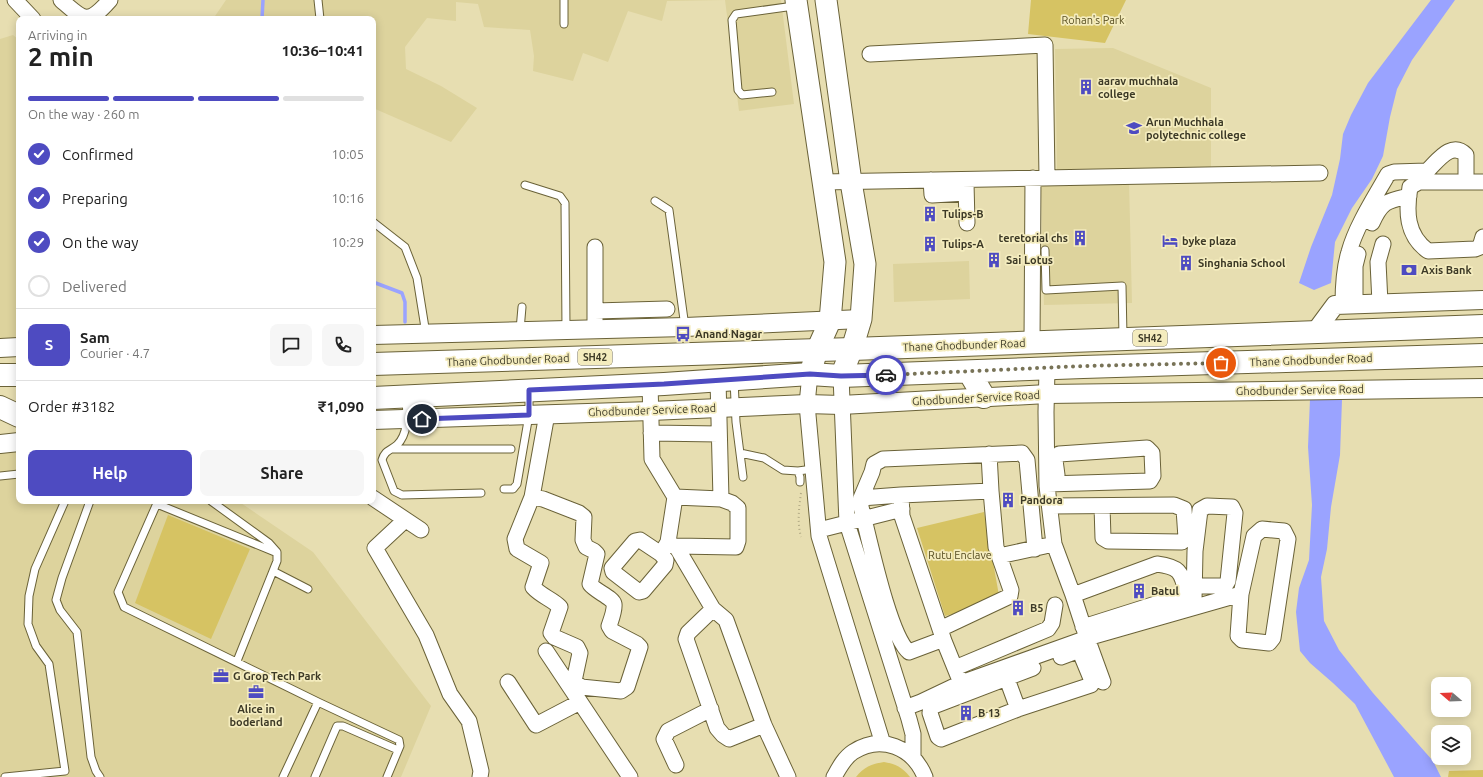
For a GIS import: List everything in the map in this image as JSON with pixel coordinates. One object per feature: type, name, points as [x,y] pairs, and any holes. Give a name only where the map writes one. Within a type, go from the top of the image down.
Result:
[{"type":"main road","points":[[826,0],[851,182],[865,264],[861,320],[852,350],[841,376]]},
{"type":"main road","points":[[796,3],[835,262],[830,321],[817,350],[810,374]]},
{"type":"main road","name":"Thane Ghodbunder Road","points":[[376,364],[852,350],[1483,326]]},
{"type":"main road","name":"Thane Ghodbunder Road","points":[[376,398],[650,384],[810,374],[841,376],[1483,355]]},
{"type":"main road","points":[[969,372],[984,397]]},
{"type":"main road","points":[[0,375],[16,374]]},
{"type":"main road","points":[[0,407],[16,415]]},
{"type":"main road","points":[[0,423],[16,420]]},
{"type":"street","points":[[16,0],[30,16]]},
{"type":"street","points":[[60,0],[79,16]]},
{"type":"street","points":[[93,16],[110,0]]},
{"type":"street","points":[[870,54],[1045,44],[1032,343]]},
{"type":"street","points":[[1349,304],[1343,285],[1349,252],[1360,224],[1388,174],[1394,172],[1427,172],[1448,151],[1457,150],[1466,155],[1466,174]]},
{"type":"street","points":[[822,182],[966,186],[1040,178],[1320,173]]},
{"type":"street","points":[[1483,182],[1419,182],[1410,187],[1408,220],[1415,237],[1428,250],[1475,249],[1480,247],[1483,237]]},
{"type":"street","points":[[877,190],[931,184]]},
{"type":"street","points":[[966,186],[966,223]]},
{"type":"street","points":[[1349,304],[1356,274],[1356,259],[1376,213],[1388,201],[1409,196]]},
{"type":"street","points":[[1380,303],[1378,258],[1383,244]]},
{"type":"street","points":[[595,247],[595,330]]},
{"type":"street","points":[[1356,274],[1378,274]]},
{"type":"street","points":[[1315,332],[1335,305],[1483,300]]},
{"type":"street","points":[[595,311],[667,309]]},
{"type":"street","points":[[376,336],[566,331],[861,320]]},
{"type":"street","points":[[0,348],[16,347]]},
{"type":"street","points":[[1047,369],[1046,412],[1053,484]]},
{"type":"street","points":[[810,374],[807,404],[819,536],[883,744]]},
{"type":"street","points":[[841,376],[847,523],[913,734],[913,757]]},
{"type":"street","points":[[721,499],[719,434],[727,407],[726,379]]},
{"type":"street","points":[[650,384],[652,459],[675,497],[668,547],[700,584],[713,609],[726,620],[764,724],[788,777]]},
{"type":"street","name":"Ghodbunder Service Road","points":[[376,420],[651,411],[807,404],[841,405],[1047,394],[1483,388]]},
{"type":"street","points":[[532,496],[579,513],[584,517],[582,540],[586,547],[597,554],[590,584],[593,588],[612,601],[614,605],[609,626],[612,631],[640,647],[627,687],[621,690],[581,687],[574,681],[580,653],[577,647],[554,637],[552,633],[560,607],[533,587],[541,563],[517,549],[515,539],[532,496],[547,414]]},
{"type":"street","points":[[651,433],[719,434]]},
{"type":"street","points":[[0,444],[16,442]]},
{"type":"street","points":[[1053,484],[1150,481],[1154,476],[1152,453],[1147,448],[1059,454],[1055,460],[1050,506],[1054,544],[1103,682]]},
{"type":"street","points":[[989,454],[996,546],[1011,590],[1010,596],[942,635],[941,640],[909,652],[903,648],[888,611],[861,507],[861,498],[870,478],[874,464],[883,458],[989,454],[1022,453],[1027,460],[1035,549]]},
{"type":"street","points":[[861,498],[902,502],[991,491]]},
{"type":"street","points":[[668,547],[736,547],[738,541],[738,508],[732,503],[721,499],[675,497]]},
{"type":"street","points":[[376,500],[421,530]]},
{"type":"street","points":[[819,530],[864,519],[902,502]]},
{"type":"street","points":[[902,502],[902,516],[942,635],[961,683]]},
{"type":"street","points":[[1050,506],[1174,505],[1184,509],[1186,538],[1182,542],[1108,541],[1103,538],[1102,506]]},
{"type":"street","points":[[1194,586],[1225,586],[1228,581],[1235,513],[1232,508],[1207,506],[1200,510],[1195,550],[1194,586],[1194,607]]},
{"type":"street","points":[[406,520],[375,548],[426,635],[450,694],[469,721],[481,771],[480,777]]},
{"type":"street","points":[[1262,529],[1284,531],[1288,539],[1273,638],[1269,643],[1242,640],[1238,636],[1241,594],[1254,536],[1262,529]]},
{"type":"street","points":[[999,556],[1054,544]]},
{"type":"street","points":[[905,708],[961,683],[1005,673],[1076,651],[1080,652],[1092,681],[1091,685],[1018,708],[941,739],[938,738],[930,713],[931,708],[1005,673],[1050,652],[1085,633],[1184,595],[1186,592],[1182,574],[1177,569],[1169,565],[1157,564],[1073,595]]},
{"type":"street","points":[[1085,633],[1194,607],[1241,594]]},
{"type":"street","points":[[955,668],[1048,629],[1052,623],[1055,605]]},
{"type":"street","points":[[713,609],[688,633],[686,639],[717,728],[723,736],[729,740],[764,724]]},
{"type":"street","points":[[1041,632],[1050,652]]},
{"type":"street","points":[[546,651],[630,777]]},
{"type":"street","points":[[1005,673],[1018,708]]},
{"type":"street","points":[[508,682],[536,725],[580,702]]},
{"type":"street","points":[[676,765],[664,739],[668,731],[711,710]]},
{"type":"street","points":[[834,777],[840,764],[852,753],[867,746],[883,744],[899,748],[913,757],[921,768],[925,777]]},
{"type":"lane","points":[[318,0],[320,16]]},
{"type":"lane","points":[[564,0],[564,24]]},
{"type":"lane","points":[[772,92],[742,95],[738,90],[732,20],[736,14],[796,3]]},
{"type":"lane","points":[[525,185],[560,196],[565,203],[566,331]]},
{"type":"lane","points":[[655,201],[669,210],[685,327]]},
{"type":"lane","points":[[376,224],[405,247],[417,278],[426,334]]},
{"type":"lane","points":[[1045,250],[1046,290],[1122,286],[1123,339]]},
{"type":"lane","points":[[520,332],[522,307]]},
{"type":"lane","points":[[504,489],[513,489],[517,484],[529,415],[529,390]]},
{"type":"lane","points":[[406,396],[407,419],[405,433],[398,445],[384,454],[382,460],[394,491],[402,495],[481,493]]},
{"type":"lane","points":[[727,407],[736,422],[743,477]]},
{"type":"lane","points":[[392,448],[511,449]]},
{"type":"lane","points":[[740,453],[764,458],[783,470],[798,471],[813,469]]},
{"type":"lane","points":[[798,471],[800,482]]},
{"type":"lane","points":[[0,476],[16,474]]},
{"type":"lane","points":[[5,777],[65,771],[49,664],[36,646],[28,624],[29,596],[35,569],[64,504]]},
{"type":"lane","points":[[89,504],[62,578],[56,600],[60,610],[77,632],[91,757],[100,777]]},
{"type":"lane","points":[[156,504],[118,592],[124,607],[399,740],[400,746],[387,777]]},
{"type":"lane","points":[[162,504],[277,552]]},
{"type":"lane","points":[[219,504],[269,543],[277,552],[277,561],[237,661]]},
{"type":"lane","points":[[273,571],[308,589]]},
{"type":"lane","points":[[283,777],[318,702]]},
{"type":"lane","points":[[314,777],[337,726],[343,726],[398,750]]},
{"type":"path","points":[[800,482],[801,489],[798,515],[801,537]]},
{"type":"shaded area","points":[[226,0],[725,0],[667,1],[662,21],[628,11],[608,62],[583,53],[573,81],[533,71],[534,56],[530,30],[484,27],[478,4],[456,2],[456,21],[427,18],[405,47],[406,69],[441,86],[477,108],[451,142],[376,109],[376,16],[215,16]]},
{"type":"shaded area","points":[[725,0],[781,0],[794,104],[739,111]]},
{"type":"shaded area","points":[[13,35],[16,38],[16,338],[0,339],[0,39]]},
{"type":"shaded area","name":"Arun Muchhala polytechnic college","points":[[1113,48],[1211,88],[1211,168],[1057,171],[1055,49]]},
{"type":"shaded area","name":"teretorial chs","points":[[1129,181],[1132,303],[1044,305],[1041,183]]},
{"type":"shaded area","points":[[969,261],[970,299],[894,302],[893,264]]},
{"type":"shaded area","points":[[16,452],[16,504],[242,504],[313,552],[431,706],[401,777],[0,777],[0,454]]},
{"type":"green space","name":"Rohan's Park","points":[[1031,0],[1126,0],[1105,43],[1028,34]]},
{"type":"green space","name":"Rutu Enclave","points":[[984,512],[1000,601],[945,616],[917,528]]},
{"type":"green space","points":[[168,515],[250,549],[211,639],[135,603]]},
{"type":"green space","points":[[884,762],[898,766],[910,777],[856,777],[868,766]]},
{"type":"green space","points":[[1483,770],[1483,777],[1448,777],[1449,771]]},
{"type":"water","points":[[1431,0],[1455,0],[1412,60],[1397,89],[1383,156],[1372,179],[1352,208],[1335,242],[1331,283],[1314,290],[1299,283],[1311,247],[1332,195],[1340,159],[1343,134],[1368,83]]},
{"type":"water","points":[[1310,399],[1342,400],[1340,455],[1331,507],[1327,549],[1321,577],[1324,621],[1339,650],[1373,693],[1431,759],[1431,765],[1435,765],[1441,777],[1394,777],[1355,704],[1310,663],[1300,651],[1296,612],[1299,588],[1309,560],[1312,505],[1308,447]]},
{"type":"waterway","points":[[262,16],[263,0]]},
{"type":"waterway","points":[[376,283],[402,293],[405,302],[405,322]]},
{"type":"way so far","points":[[886,375],[1047,369],[1083,366],[1221,363]]},
{"type":"place","name":"aarav muchhala college","points":[[1086,87]]},
{"type":"place","name":"Arun Muchhala polytechnic college","points":[[1134,128]]},
{"type":"place","name":"Tulips-B","points":[[930,214]]},
{"type":"place","name":"teretorial chs","points":[[1080,238]]},
{"type":"place","name":"byke plaza","points":[[1170,241]]},
{"type":"place","name":"Tulips-A","points":[[930,244]]},
{"type":"place","name":"Sai Lotus","points":[[994,260]]},
{"type":"place","name":"Singhania School","points":[[1186,263]]},
{"type":"place","name":"Axis Bank","points":[[1409,270]]},
{"type":"place","name":"Anand Nagar","points":[[683,334]]},
{"type":"place","name":"Pandora","points":[[1008,500]]},
{"type":"place","name":"Batul","points":[[1139,591]]},
{"type":"place","name":"B5","points":[[1018,608]]},
{"type":"place","name":"G Grop Tech Park","points":[[221,676]]},
{"type":"place","name":"Alice in boderland","points":[[256,692]]},
{"type":"place","name":"B 13","points":[[966,713]]},
{"type":"route","points":[[422,419],[529,415],[529,390],[664,384],[733,378],[810,374],[841,376],[886,375]]}]
